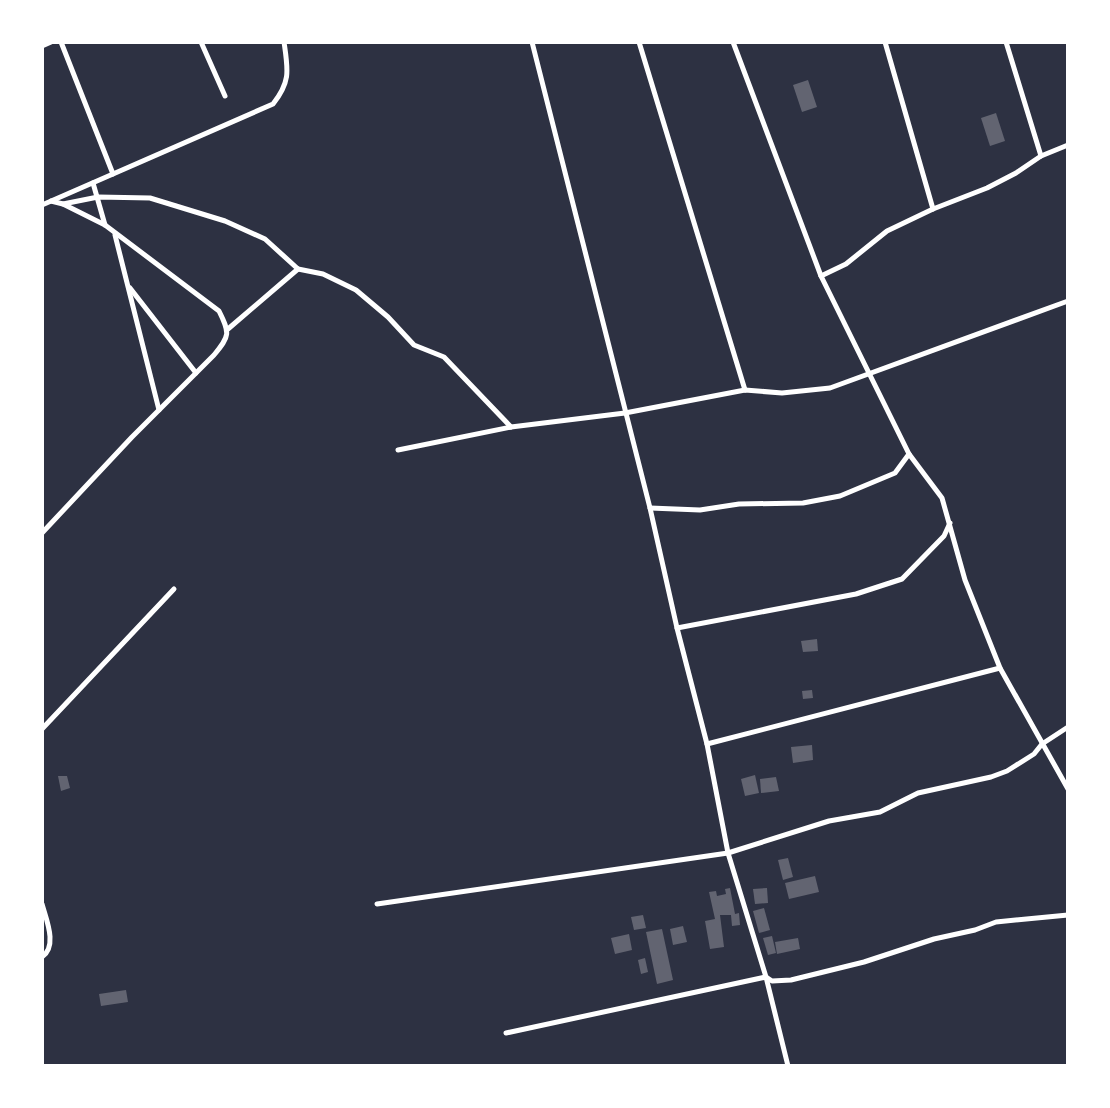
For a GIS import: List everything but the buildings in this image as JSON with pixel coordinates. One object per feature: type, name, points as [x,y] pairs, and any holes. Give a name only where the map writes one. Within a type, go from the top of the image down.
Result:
[{"type":"street","points":[[42,46],[51,42]]},
{"type":"street","points":[[61,42],[113,174]]},
{"type":"street","points":[[201,42],[225,96]]},
{"type":"street","points":[[42,205],[273,104],[283,92],[288,78],[284,42]]},
{"type":"street","points":[[532,42],[650,508],[677,628],[707,744],[728,853],[766,976],[788,1066]]},
{"type":"street","points":[[639,42],[745,390]]},
{"type":"street","points":[[733,42],[821,276],[868,375],[909,454],[942,498],[965,580],[1000,668],[1068,790]]},
{"type":"street","points":[[885,42],[933,209]]},
{"type":"street","points":[[1006,42],[1041,156]]},
{"type":"street","points":[[821,276],[846,264],[887,231],[933,209],[987,188],[1016,173],[1041,156],[1068,145]]},
{"type":"street","points":[[93,183],[105,225]]},
{"type":"street","points":[[63,204],[98,197],[150,198],[225,221],[265,239],[298,269],[323,274],[356,290],[388,318],[414,345],[444,357],[511,426]]},
{"type":"street","points":[[42,533],[226,341],[228,329],[219,312],[156,262],[105,225],[63,204],[51,201]]},
{"type":"street","points":[[115,234],[159,410]]},
{"type":"street","points":[[228,329],[298,269]]},
{"type":"street","points":[[128,286],[196,373]]},
{"type":"street","points":[[398,450],[511,426],[625,413],[745,390],[782,393],[830,388],[1068,301]]},
{"type":"street","points":[[650,508],[700,510],[738,504],[803,503],[840,496],[895,473],[909,454]]},
{"type":"street","points":[[677,628],[856,594],[902,579],[944,536],[950,523]]},
{"type":"street","points":[[42,729],[174,589]]},
{"type":"street","points":[[707,744],[1000,668]]},
{"type":"street","points":[[377,904],[728,853],[828,820],[880,812],[918,793],[991,777],[1007,771],[1034,754],[1042,744],[1068,727]]},
{"type":"street","points":[[42,904],[51,944],[48,953],[42,957]]},
{"type":"street","points":[[766,976],[772,981],[791,980],[864,962],[934,939],[975,930],[996,922],[1068,914]]},
{"type":"street","points":[[506,1033],[766,976]]}]
